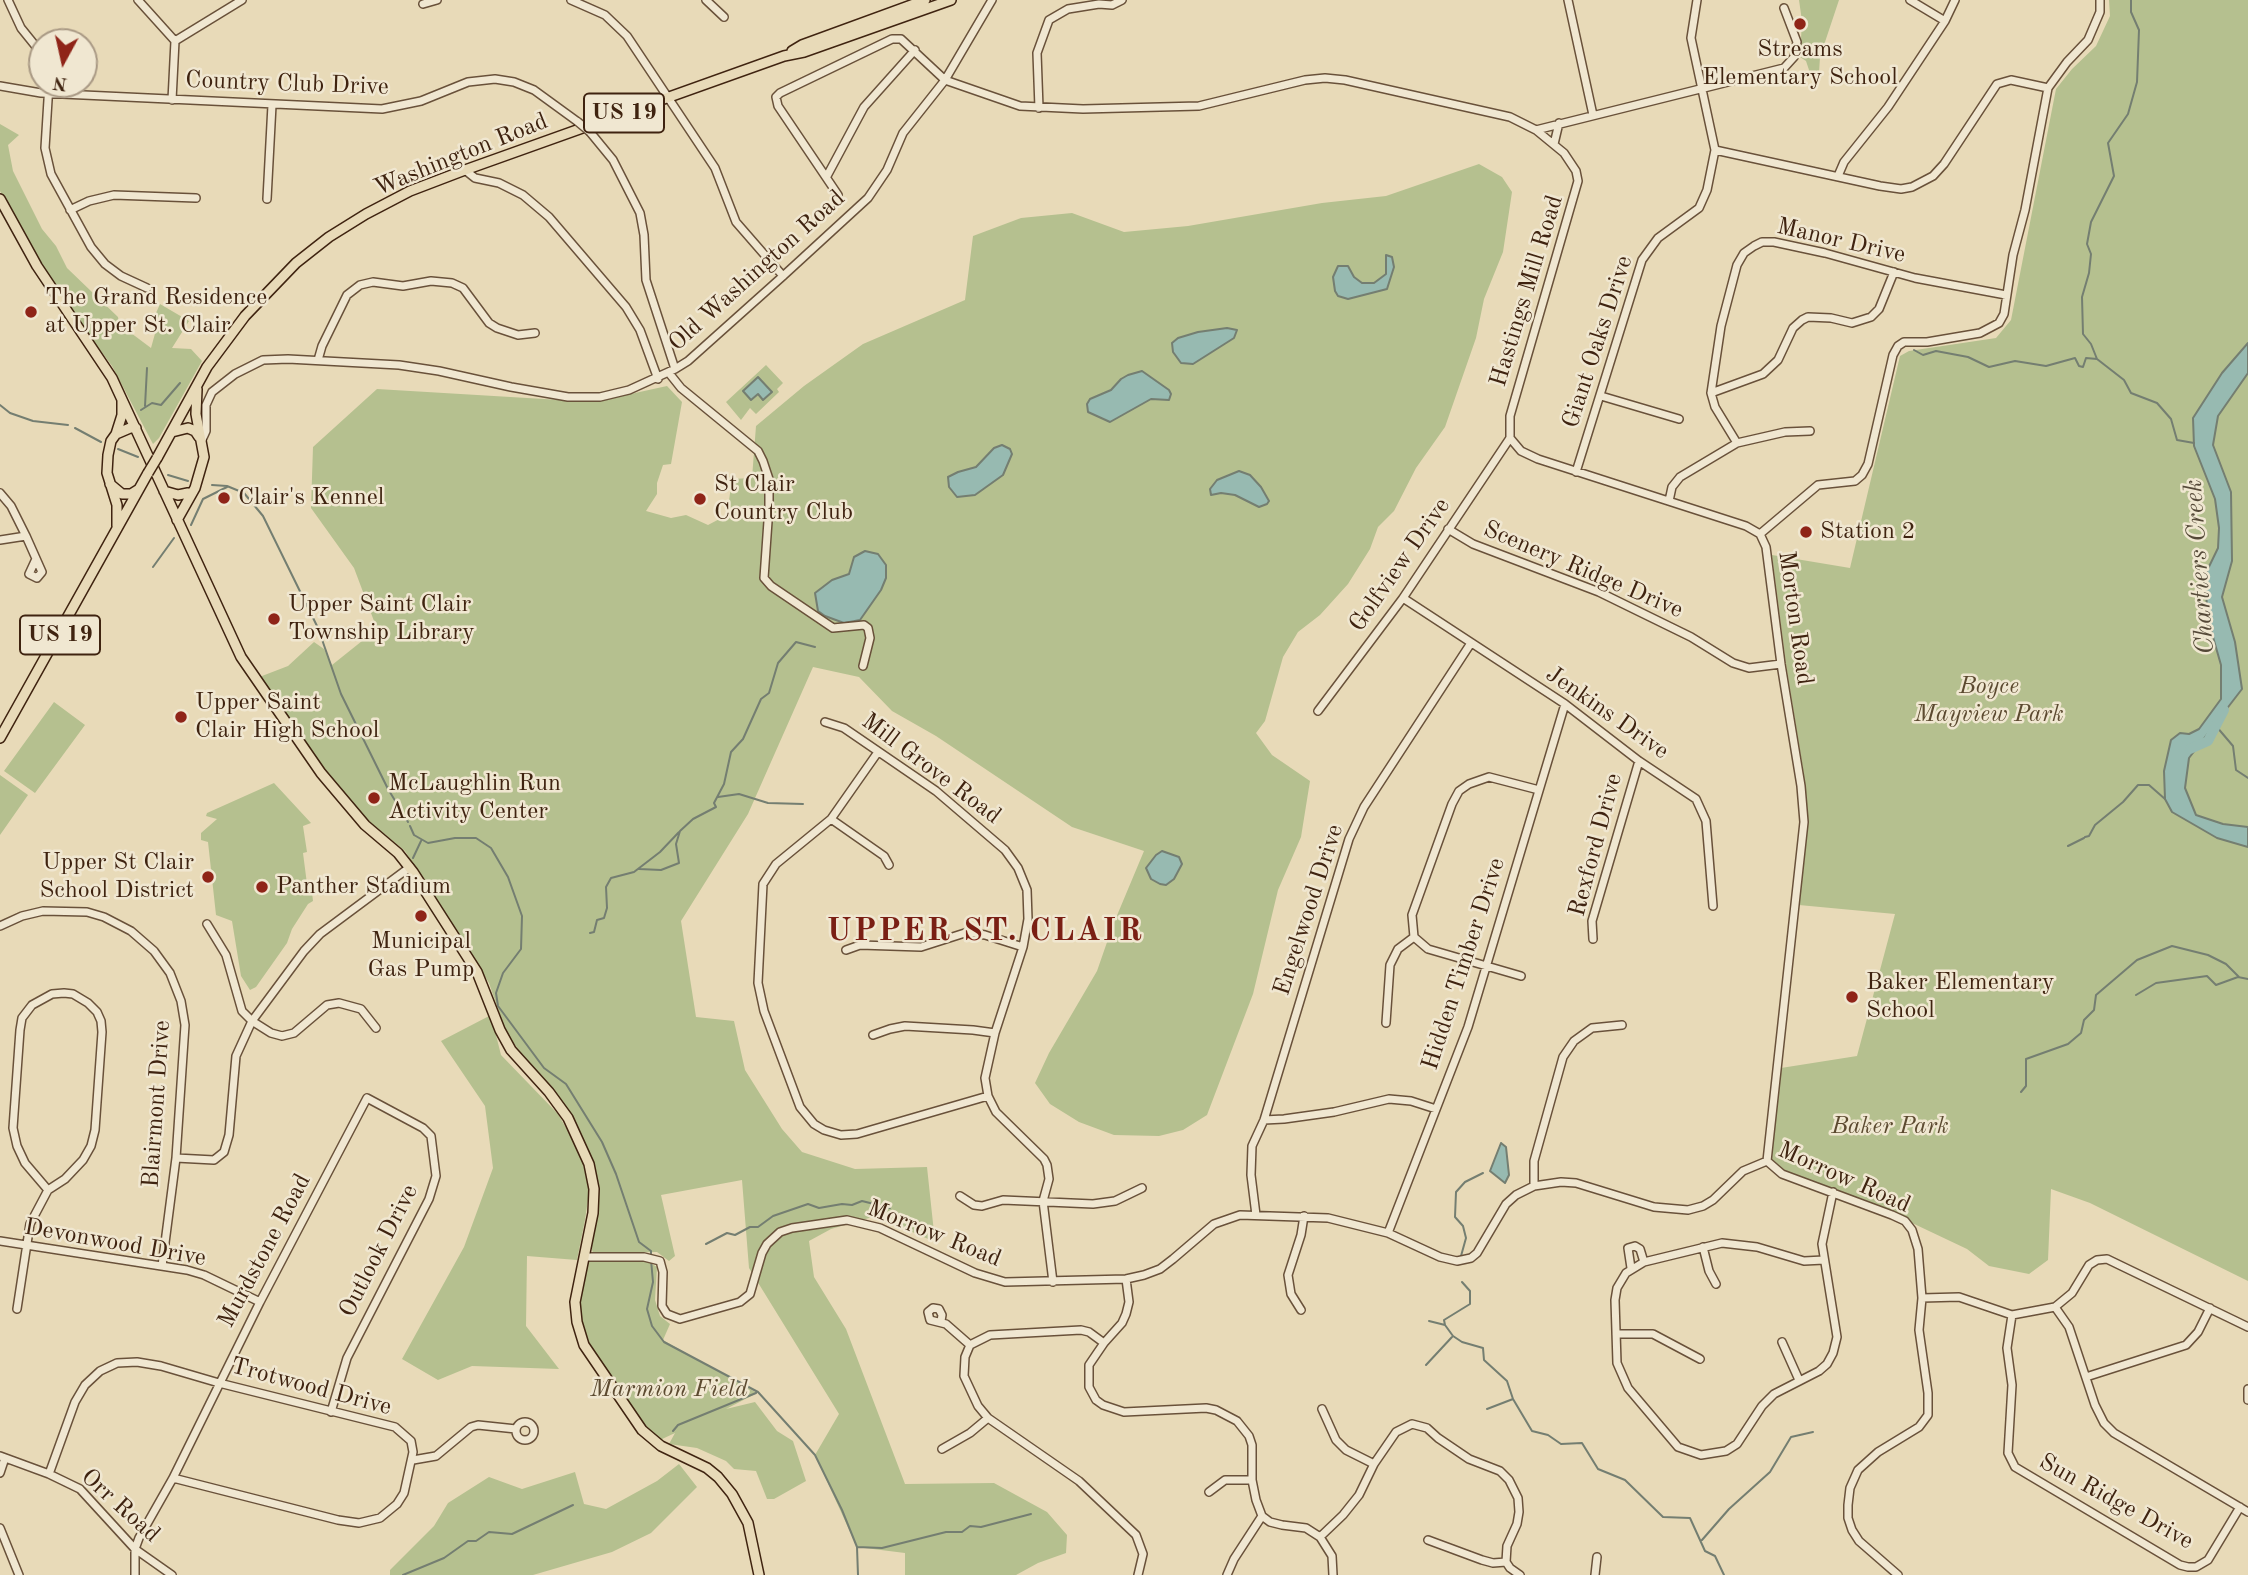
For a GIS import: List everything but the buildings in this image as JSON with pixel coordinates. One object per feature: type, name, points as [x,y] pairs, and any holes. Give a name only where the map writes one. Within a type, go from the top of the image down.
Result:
[{"type":"main road","name":"Washington Road","points":[[784,56],[802,46],[925,0]]},
{"type":"main road","name":"Washington Road","points":[[0,738],[215,355],[244,316],[311,250],[347,225],[390,201],[465,170],[784,56],[804,52],[951,0]]},
{"type":"main road","points":[[0,199],[37,266],[101,358],[122,398],[235,647],[329,784],[365,825],[410,867],[477,972],[511,1050],[556,1100],[579,1139],[589,1164],[594,1197],[577,1284],[575,1313],[587,1351],[648,1436],[707,1468],[726,1485],[748,1523],[759,1575]]},
{"type":"main road","points":[[177,520],[195,488],[204,457],[196,414],[197,385]]},
{"type":"main road","points":[[117,530],[117,510],[107,467],[111,442],[122,415],[122,398]]},
{"type":"main road","points":[[116,434],[136,428]]},
{"type":"main road","points":[[110,447],[136,428]]},
{"type":"main road","points":[[171,433],[179,428],[190,428],[201,442]]},
{"type":"main road","points":[[177,520],[188,493],[196,482]]},
{"type":"main road","points":[[110,484],[125,495],[141,488]]},
{"type":"main road","points":[[164,491],[178,495],[188,493]]},
{"type":"street","points":[[8,0],[28,37]]},
{"type":"street","points":[[138,0],[175,41],[172,100]]},
{"type":"street","points":[[175,41],[242,0]]},
{"type":"street","points":[[423,4],[437,0]]},
{"type":"street","points":[[571,0],[605,15],[621,30],[715,168],[736,222],[783,276]]},
{"type":"street","points":[[706,0],[724,17]]},
{"type":"street","name":"Old Washington Road","points":[[201,442],[206,431],[204,414],[207,400],[215,389],[249,365],[263,360],[318,360],[419,367],[568,397],[600,397],[658,379],[688,361],[868,198],[887,170],[908,125],[945,80],[992,0]]},
{"type":"street","points":[[1039,108],[1037,53],[1049,20],[1068,9],[1099,4],[1112,5],[1122,0]]},
{"type":"street","points":[[1568,0],[1593,115]]},
{"type":"street","name":"Giant Oaks Drive","points":[[1576,472],[1642,260],[1658,238],[1695,213],[1702,204],[1715,150],[1691,38],[1697,0]]},
{"type":"street","points":[[1910,0],[1945,22]]},
{"type":"street","points":[[1838,176],[1844,162],[1888,107],[1945,22],[1955,0]]},
{"type":"street","name":"Morton Road","points":[[1767,1161],[1803,842],[1801,786],[1781,664],[1766,547],[1760,534],[1818,485],[1855,481],[1862,475],[1868,464],[1893,355],[1898,346],[1904,342],[1927,342],[1986,332],[1999,323],[2004,314],[2048,88],[2088,40],[2100,12],[2100,0]]},
{"type":"street","points":[[1536,130],[1784,68],[1790,64],[1797,51],[1797,43],[1784,9]]},
{"type":"street","points":[[838,195],[778,106],[776,97],[892,39],[901,39],[945,80]]},
{"type":"street","points":[[827,176],[864,107],[915,50]]},
{"type":"street","name":"Hastings Mill Road","points":[[945,80],[1007,103],[1039,108],[1199,106],[1305,80],[1325,78],[1495,113],[1527,124],[1564,153],[1576,171],[1577,190],[1510,416],[1510,438]]},
{"type":"street","name":"Country Club Drive","points":[[98,96],[383,109],[421,101],[468,82],[495,79],[525,86],[590,132],[613,160],[640,213],[646,280],[672,371]]},
{"type":"street","points":[[1715,150],[1880,186],[1912,187],[1933,176],[1944,164],[1997,84],[2011,80],[2048,88]]},
{"type":"street","name":"Country Club Drive","points":[[0,86],[28,91]]},
{"type":"street","points":[[49,98],[46,161],[51,174],[91,247],[105,264],[121,276],[148,288]]},
{"type":"street","points":[[267,199],[272,105]]},
{"type":"street","points":[[1554,144],[1559,124]]},
{"type":"street","points":[[465,170],[475,178],[499,183],[523,195],[549,217],[626,307],[640,330],[658,379]]},
{"type":"street","points":[[71,209],[114,195],[196,198]]},
{"type":"street","name":"Manor Drive","points":[[1711,393],[1714,361],[1737,265],[1749,248],[1762,242],[1825,253],[1894,272],[2006,295]]},
{"type":"street","points":[[1737,443],[1715,407],[1711,393],[1756,378],[1771,367],[1778,360],[1793,328],[1808,317],[1852,323],[1871,317],[1879,309],[1894,272]]},
{"type":"street","points":[[318,360],[347,295],[360,285],[373,282],[398,286],[436,281],[452,283],[466,292],[489,323],[497,328],[518,335],[535,332]]},
{"type":"street","points":[[672,371],[681,388],[758,451],[763,461],[769,479],[764,578],[771,586],[833,628],[864,625],[868,628],[870,638],[863,666]]},
{"type":"street","points":[[1601,396],[1679,419]]},
{"type":"street","points":[[1669,501],[1672,487],[1680,477],[1737,443],[1784,432],[1810,431]]},
{"type":"street","points":[[1510,438],[1516,447],[1527,454],[1746,526],[1760,534]]},
{"type":"street","name":"Golfview Drive","points":[[1318,711],[1403,598],[1510,438]]},
{"type":"street","points":[[0,493],[11,506],[35,561]]},
{"type":"street","name":"Scenery Ridge Drive","points":[[1448,529],[1473,544],[1599,592],[1691,637],[1733,663],[1749,668],[1781,664]]},
{"type":"street","points":[[0,540],[26,536]]},
{"type":"street","name":"Jenkins Drive","points":[[1403,598],[1565,704],[1639,761],[1691,794],[1701,807],[1706,821],[1713,906]]},
{"type":"street","name":"Engelwood Drive","points":[[1256,1214],[1252,1146],[1264,1120],[1349,839],[1364,807],[1471,643]]},
{"type":"street","name":"Hidden Timber Drive","points":[[1388,1233],[1468,1027],[1565,704]]},
{"type":"street","name":"Mill Grove Road","points":[[825,722],[844,728],[936,790],[1006,850],[1018,868],[1027,890],[1028,919],[1023,947],[995,1033],[985,1078],[988,1096]]},
{"type":"street","points":[[878,752],[831,819],[776,864],[763,884],[758,983],[760,999],[800,1107],[814,1124],[824,1130],[849,1135],[988,1096],[996,1112],[1044,1159],[1049,1171],[1043,1201],[1053,1282]]},
{"type":"street","name":"Rexford Drive","points":[[1593,939],[1592,921],[1639,761]]},
{"type":"street","points":[[1521,976],[1432,952],[1414,937],[1412,915],[1459,791],[1469,784],[1489,777],[1539,790]]},
{"type":"street","points":[[831,819],[884,856],[889,864]]},
{"type":"street","points":[[176,1158],[214,1160],[224,1152],[229,1135],[236,1056],[252,1021],[304,951],[320,934],[410,867]]},
{"type":"street","name":"Blairmont Drive","points":[[0,926],[22,916],[43,911],[87,912],[104,917],[131,931],[154,951],[170,973],[181,1001],[185,1025],[176,1158],[162,1266]]},
{"type":"street","points":[[207,923],[226,955],[242,1011],[271,1033],[282,1036],[294,1033],[327,1005],[339,1003],[360,1009],[376,1028]]},
{"type":"street","points":[[846,950],[860,945],[920,947],[968,932],[1023,947]]},
{"type":"street","points":[[1386,1023],[1390,965],[1398,949],[1414,937]]},
{"type":"street","points":[[17,1309],[25,1246],[33,1217],[48,1190],[65,1179],[83,1160],[91,1146],[95,1130],[101,1021],[88,1003],[64,993],[52,994],[32,1005],[22,1018],[20,1030],[13,1128],[25,1163],[48,1190]]},
{"type":"street","points":[[1534,1186],[1534,1161],[1563,1057],[1574,1041],[1592,1028],[1622,1025]]},
{"type":"street","points":[[873,1035],[890,1028],[905,1027],[995,1033]]},
{"type":"street","name":"Murdstone Road","points":[[135,1575],[135,1549],[139,1538],[173,1478],[260,1302],[367,1098]]},
{"type":"street","name":"Outlook Drive","points":[[331,1412],[347,1358],[429,1199],[436,1176],[431,1136],[423,1128],[367,1098]]},
{"type":"street","points":[[1264,1120],[1334,1112],[1389,1099],[1411,1101],[1436,1109]]},
{"type":"street","name":"Morrow Road","points":[[583,1257],[648,1257],[657,1260],[663,1266],[663,1306],[667,1314],[680,1319],[740,1302],[750,1294],[762,1252],[780,1233],[793,1228],[847,1220],[880,1228],[990,1279],[1006,1282],[1126,1279],[1160,1269],[1214,1224],[1240,1215],[1256,1214],[1328,1218],[1388,1233],[1440,1257],[1457,1261],[1471,1258],[1477,1253],[1506,1203],[1534,1186],[1576,1183],[1654,1208],[1688,1210],[1713,1200],[1743,1171],[1767,1161],[1782,1174],[1905,1222],[1912,1230],[1918,1249],[1922,1298],[1919,1330],[1928,1393],[1928,1415],[1919,1427],[1878,1452],[1858,1470],[1850,1488],[1848,1505],[1848,1518],[1859,1541],[1898,1575]]},
{"type":"street","points":[[960,1196],[974,1205],[982,1206],[1003,1200],[1104,1203],[1115,1201],[1142,1188]]},
{"type":"street","points":[[1824,1260],[1804,1261],[1731,1242],[1644,1262],[1631,1268],[1617,1287],[1618,1363],[1628,1388],[1678,1447],[1689,1453],[1714,1455],[1737,1444],[1774,1394],[1819,1371],[1827,1364],[1837,1337],[1824,1260],[1823,1235],[1833,1192]]},
{"type":"street","points":[[1301,1310],[1291,1294],[1288,1275],[1304,1216]]},
{"type":"street","name":"Devonwood Drive","points":[[0,1241],[204,1275],[260,1302]]},
{"type":"street","points":[[1631,1268],[1628,1248],[1635,1246],[1640,1249],[1644,1262]]},
{"type":"street","points":[[1703,1247],[1709,1271],[1716,1284]]},
{"type":"street","points":[[1922,1298],[1959,1297],[2011,1315],[2055,1307],[2072,1293],[2089,1265],[2097,1260],[2107,1259],[2248,1327]]},
{"type":"street","points":[[1126,1279],[1129,1302],[1126,1314],[1122,1323],[1092,1359],[1088,1371],[1089,1387],[1096,1400],[1124,1412],[1197,1408],[1216,1410],[1237,1420],[1252,1445],[1252,1480],[1262,1516],[1270,1522],[1306,1528],[1320,1536],[1332,1556],[1334,1575]]},
{"type":"street","points":[[2055,1307],[2069,1327],[2098,1414],[2114,1433],[2248,1512]]},
{"type":"street","points":[[2086,1377],[2186,1345],[2198,1332],[2210,1308]]},
{"type":"street","name":"Sun Ridge Drive","points":[[2011,1315],[2007,1359],[2012,1385],[2008,1452],[2015,1467],[2168,1558],[2188,1567],[2196,1567],[2208,1559],[2239,1507]]},
{"type":"street","points":[[941,1321],[970,1345]]},
{"type":"street","points":[[1104,1343],[1089,1332],[1065,1329],[990,1335],[970,1345],[965,1357],[964,1376],[978,1406],[988,1418],[1079,1481],[1136,1535],[1143,1554],[1138,1575]]},
{"type":"street","points":[[1616,1334],[1653,1334],[1700,1359]]},
{"type":"street","points":[[1782,1342],[1799,1380]]},
{"type":"street","name":"Trotwood Drive","points":[[49,1474],[75,1402],[85,1385],[100,1371],[117,1363],[137,1362],[395,1427],[411,1441],[413,1460]]},
{"type":"street","points":[[2248,1389],[2248,1400]]},
{"type":"street","points":[[1322,1409],[1336,1440],[1346,1450],[1374,1464]]},
{"type":"street","points":[[942,1449],[970,1433],[988,1418]]},
{"type":"street","points":[[1320,1536],[1343,1516],[1359,1495],[1374,1464],[1396,1432],[1412,1424],[1427,1428],[1437,1438],[1469,1459],[1500,1471],[1509,1480],[1518,1498],[1519,1512],[1517,1524],[1507,1546],[1506,1562],[1520,1575]]},
{"type":"street","points":[[173,1478],[359,1523],[380,1518],[397,1504],[404,1493],[413,1460],[436,1456],[471,1427],[478,1425],[516,1429]]},
{"type":"street","points":[[0,1473],[2,1457]]},
{"type":"street","name":"Orr Road","points":[[2,1457],[49,1474],[80,1489],[135,1549],[172,1575]]},
{"type":"street","points":[[1209,1492],[1225,1480],[1252,1480]]},
{"type":"street","points":[[1227,1575],[1234,1559],[1262,1516]]},
{"type":"street","points":[[0,1528],[19,1575]]},
{"type":"street","points":[[1428,1539],[1482,1560],[1506,1562]]},
{"type":"street","points":[[1595,1575],[1597,1557]]},
{"type":"green space","points":[[1799,0],[1839,0],[1820,57],[1819,73],[1811,76],[1806,61],[1800,57],[1802,21]]},
{"type":"green space","name":"Boyce Mayview Park","points":[[2109,0],[2248,0],[2248,360],[2210,413],[2214,465],[2225,549],[2219,593],[2226,659],[2221,718],[2242,689],[2235,642],[2222,597],[2232,561],[2231,492],[2213,445],[2218,416],[2248,373],[2248,827],[2223,824],[2196,815],[2185,788],[2188,759],[2198,747],[2168,771],[2195,819],[2248,836],[2248,1281],[2090,1203],[2051,1189],[2048,1260],[2029,1274],[1989,1266],[1967,1249],[1910,1222],[1779,1170],[1770,1160],[1781,1068],[1857,1056],[1895,914],[1799,905],[1807,814],[1772,555],[1850,568],[1900,356],[1909,351],[1996,338],[2011,320],[2056,89],[2096,46],[2110,16]]},
{"type":"green space","points":[[0,124],[19,135],[8,145],[13,171],[42,229],[56,246],[67,268],[118,317],[119,324],[151,348],[156,330],[163,324],[156,313],[160,304],[189,321],[172,348],[191,349],[202,361],[159,438],[153,444],[112,366],[62,299],[28,244],[0,191]]},
{"type":"green space","points":[[1479,164],[1502,177],[1512,192],[1503,252],[1484,299],[1476,338],[1445,427],[1416,468],[1394,511],[1378,527],[1370,549],[1348,584],[1320,615],[1298,632],[1283,657],[1265,721],[1256,733],[1272,755],[1310,781],[1301,837],[1278,890],[1253,994],[1207,1115],[1183,1130],[1159,1136],[1114,1135],[1079,1122],[1050,1104],[1035,1083],[1049,1053],[1097,971],[1144,851],[1072,827],[936,736],[892,711],[859,677],[813,667],[748,814],[681,921],[696,1017],[734,1021],[745,1070],[782,1129],[802,1152],[855,1169],[927,1167],[935,1242],[876,1216],[831,1229],[809,1241],[814,1277],[846,1329],[905,1484],[994,1483],[1047,1512],[1067,1535],[1066,1553],[1038,1563],[1016,1575],[905,1575],[905,1553],[857,1547],[815,1455],[839,1414],[749,1268],[742,1180],[661,1195],[675,1256],[669,1261],[657,1252],[593,1253],[590,1243],[599,1184],[586,1145],[561,1099],[527,1062],[506,1032],[489,983],[405,851],[370,822],[334,783],[261,678],[288,666],[314,642],[324,649],[332,665],[377,629],[354,568],[311,508],[313,447],[377,389],[594,402],[667,386],[682,402],[671,464],[663,465],[657,483],[657,494],[646,511],[671,518],[686,515],[708,525],[727,515],[732,479],[752,478],[756,426],[804,386],[863,344],[965,300],[973,236],[1021,218],[1072,213],[1124,232],[1188,226],[1322,203],[1386,196]]},
{"type":"green space","points":[[766,365],[783,383],[777,389],[779,392],[756,414],[750,408],[741,420],[726,402]]},
{"type":"green space","points":[[54,702],[85,725],[35,793],[4,771]]},
{"type":"green space","points":[[0,775],[28,795],[0,835]]},
{"type":"green space","name":"Panther Stadium","points":[[274,783],[311,823],[303,826],[307,852],[303,853],[307,884],[311,884],[313,901],[308,904],[292,929],[287,943],[256,987],[250,990],[241,976],[232,921],[216,915],[208,842],[201,840],[201,833],[217,819],[206,816],[207,813]]},
{"type":"green space","points":[[491,1015],[501,1055],[558,1114],[581,1154],[589,1192],[585,1220],[577,1260],[527,1256],[526,1326],[559,1369],[472,1366],[438,1380],[402,1359],[464,1247],[493,1168],[485,1106],[441,1041]]},
{"type":"green space","name":"Marmion Field","points":[[642,1258],[657,1267],[655,1300],[660,1316],[670,1324],[663,1340],[757,1393],[726,1409],[755,1402],[777,1431],[793,1441],[806,1481],[774,1499],[767,1499],[756,1471],[734,1469],[726,1461],[697,1448],[669,1444],[675,1433],[660,1440],[647,1429],[600,1364],[582,1332],[579,1305],[584,1268],[591,1260]]},
{"type":"green space","points":[[679,1464],[697,1487],[651,1533],[612,1552],[533,1575],[390,1575],[390,1570],[434,1526],[448,1503],[489,1477],[522,1489],[575,1472],[584,1504],[606,1509],[657,1481]]},
{"type":"water","points":[[1386,255],[1392,257],[1394,267],[1387,289],[1348,299],[1338,296],[1333,277],[1338,266],[1348,266],[1354,277],[1362,283],[1374,283],[1386,274]]},
{"type":"water","points":[[1227,328],[1237,330],[1234,338],[1193,364],[1181,363],[1173,352],[1172,343],[1178,338]]},
{"type":"water","points":[[2248,343],[2248,373],[2218,416],[2213,445],[2231,492],[2232,561],[2222,597],[2235,642],[2242,689],[2189,758],[2185,788],[2196,815],[2223,824],[2248,827],[2248,847],[2217,838],[2172,812],[2165,799],[2164,771],[2171,740],[2180,733],[2189,734],[2199,729],[2221,699],[2221,665],[2209,623],[2204,577],[2218,548],[2219,528],[2215,499],[2194,446],[2193,418],[2222,373]]},
{"type":"water","points":[[1142,371],[1169,390],[1169,400],[1151,399],[1110,422],[1088,412],[1087,404],[1090,399],[1111,390],[1128,375]]},
{"type":"water","points":[[758,377],[772,392],[763,400],[758,394],[751,400],[743,391]]},
{"type":"water","points":[[1002,445],[1010,449],[1012,454],[1003,475],[975,495],[957,497],[949,487],[948,477],[976,467],[994,448]]},
{"type":"water","points":[[1239,471],[1250,475],[1261,487],[1269,501],[1267,504],[1259,507],[1235,495],[1211,495],[1210,489],[1217,480]]},
{"type":"water","points":[[865,551],[878,554],[886,565],[886,578],[881,590],[860,620],[844,623],[825,616],[818,611],[815,593],[832,580],[849,574],[854,557]]},
{"type":"water","points":[[1162,851],[1179,857],[1182,864],[1174,879],[1166,885],[1151,879],[1146,868]]},
{"type":"water","points":[[1501,1143],[1506,1147],[1509,1175],[1505,1183],[1490,1171]]},
{"type":"waterway","points":[[2097,359],[2083,334],[2082,297],[2091,254],[2087,244],[2091,222],[2114,176],[2108,143],[2128,114],[2137,82],[2139,30],[2131,12],[2131,0]]},
{"type":"waterway","points":[[1914,350],[1923,355],[1936,351],[1968,357],[1989,367],[2015,361],[2046,366],[2075,358],[2079,366],[2083,367],[2086,358],[2097,359],[2124,380],[2131,393],[2157,403],[2171,419],[2177,440],[2194,443]]},
{"type":"waterway","points":[[145,406],[147,368]]},
{"type":"waterway","points":[[141,410],[152,403],[161,405],[180,383]]},
{"type":"waterway","points":[[0,405],[10,413],[33,421],[68,425]]},
{"type":"waterway","points":[[75,428],[101,442]]},
{"type":"waterway","points":[[118,449],[138,457]]},
{"type":"waterway","points":[[168,475],[188,481]]},
{"type":"waterway","points":[[212,485],[227,486],[244,493],[263,516],[318,628],[341,694],[388,789],[408,822]]},
{"type":"waterway","points":[[191,525],[203,499],[227,487]]},
{"type":"waterway","points":[[153,567],[174,538]]},
{"type":"waterway","points":[[639,869],[661,870],[679,863],[676,844],[680,831],[693,819],[716,807],[714,803],[724,784],[731,752],[743,739],[761,699],[769,693],[778,663],[796,642],[815,647]]},
{"type":"waterway","name":"Chartiers Creek","points":[[2190,749],[2208,741],[2224,710]]},
{"type":"waterway","points":[[2216,726],[2233,746],[2236,770],[2248,778]]},
{"type":"waterway","points":[[2085,837],[2138,785],[2149,785],[2165,799]]},
{"type":"waterway","points":[[718,797],[739,794],[768,803],[803,804]]},
{"type":"waterway","points":[[410,826],[414,835],[428,843],[455,838],[476,838],[491,848],[508,877],[522,916],[521,949],[503,973],[496,993],[498,1006],[544,1068],[566,1084],[602,1142],[639,1242],[651,1251],[651,1255]]},
{"type":"waterway","points":[[590,933],[594,932],[597,920],[604,918],[607,908],[606,887],[611,878],[634,872],[660,852],[679,832]]},
{"type":"waterway","points":[[2068,846],[2084,838]]},
{"type":"waterway","points":[[413,858],[421,841]]},
{"type":"waterway","points":[[2021,1092],[2026,1086],[2026,1059],[2068,1044],[2081,1033],[2084,1020],[2094,1010],[2096,995],[2137,960],[2172,946],[2208,955],[2226,964],[2239,977]]},
{"type":"waterway","points":[[2136,995],[2156,983],[2207,976],[2216,985],[2238,977],[2248,979]]},
{"type":"waterway","points":[[1461,1256],[1466,1238],[1463,1226],[1455,1217],[1456,1192],[1465,1182],[1483,1173]]},
{"type":"waterway","points":[[706,1244],[727,1233],[735,1235],[750,1227],[758,1227],[773,1216],[808,1204],[819,1208],[852,1205],[862,1201],[890,1208]]},
{"type":"waterway","points":[[651,1260],[653,1282],[647,1309],[652,1326],[664,1342],[758,1392],[815,1455],[857,1547],[858,1575]]},
{"type":"waterway","points":[[1462,1282],[1470,1291],[1470,1304],[1444,1320],[1445,1325],[1453,1336],[1462,1342],[1483,1348],[1484,1360],[1507,1381],[1513,1399]]},
{"type":"waterway","points":[[1429,1321],[1445,1325]]},
{"type":"waterway","points":[[1426,1365],[1452,1337]]},
{"type":"waterway","points":[[673,1431],[678,1425],[756,1393]]},
{"type":"waterway","points":[[1487,1409],[1513,1399],[1532,1431],[1548,1435],[1561,1444],[1582,1443],[1598,1469],[1625,1480],[1663,1517],[1690,1518],[1705,1551],[1715,1556],[1724,1575]]},
{"type":"waterway","points":[[1702,1540],[1729,1509],[1770,1472],[1791,1437],[1813,1432]]},
{"type":"waterway","points":[[403,1575],[444,1558],[468,1541],[476,1541],[489,1532],[512,1534],[573,1505]]},
{"type":"waterway","points":[[857,1547],[882,1548],[946,1532],[962,1532],[970,1526],[981,1527],[1031,1514]]},
{"type":"place","name":"Streams Elementary School","points":[[1800,24]]},
{"type":"place","name":"The Grand Residence at Upper St. Clair","points":[[31,312]]},
{"type":"place","name":"Clair's Kennel","points":[[224,498]]},
{"type":"place","name":"St Clair Country Club","points":[[700,499]]},
{"type":"place","name":"Station 2","points":[[1806,532]]},
{"type":"place","name":"Upper Saint Clair Township Library","points":[[274,619]]},
{"type":"place","name":"Upper Saint Clair High School","points":[[181,717]]},
{"type":"place","name":"McLaughlin Run Activity Center","points":[[374,798]]},
{"type":"place","name":"Upper St Clair School District","points":[[208,877]]},
{"type":"place","name":"Panther Stadium","points":[[262,887]]},
{"type":"place","name":"Municipal Gas Pump","points":[[421,916]]},
{"type":"place","name":"Baker Elementary School","points":[[1852,997]]},
{"type":"district","name":"UPPER ST. CLAIR","points":[[985,932]]},
{"type":"park label","name":"Baker Park","points":[[1890,1127]]}]
